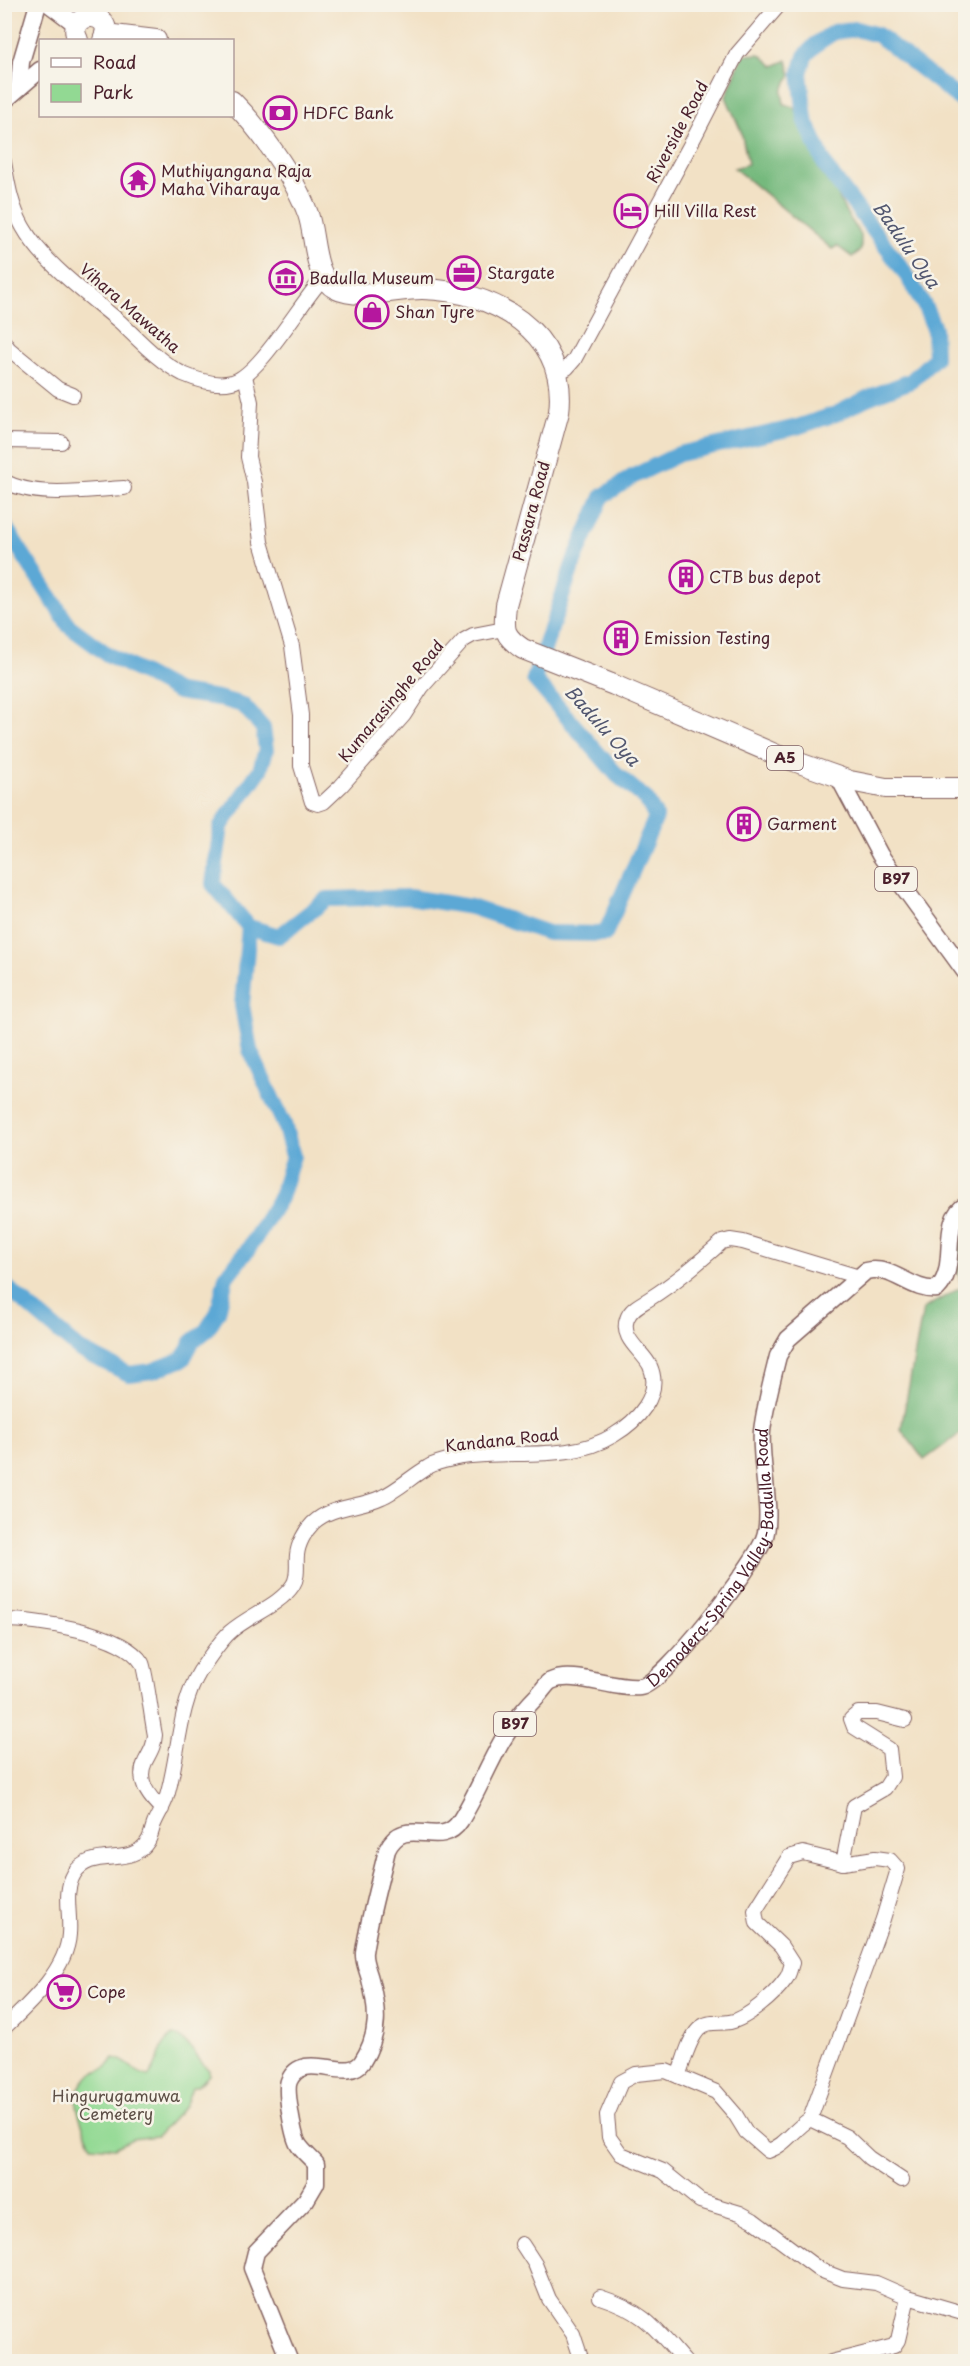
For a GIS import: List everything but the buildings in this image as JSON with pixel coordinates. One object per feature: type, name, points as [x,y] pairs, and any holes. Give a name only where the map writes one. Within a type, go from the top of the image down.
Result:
[{"type":"highway","points":[[84,28],[104,26],[104,37],[139,39]]},
{"type":"highway","points":[[234,103],[253,124],[299,195],[308,214],[324,277]]},
{"type":"highway","name":"Passara Road","points":[[324,277],[331,286],[347,292],[366,294],[436,290],[482,300],[516,317],[539,335],[549,350],[557,373],[560,393],[557,423],[506,605],[504,629]]},
{"type":"highway","name":"A5","points":[[504,629],[511,641],[523,649],[614,685],[767,751],[839,778],[886,788],[966,788]]},
{"type":"main road","points":[[19,86],[21,62],[38,4]]},
{"type":"main road","points":[[49,4],[84,28]]},
{"type":"main road","points":[[4,101],[39,71]]},
{"type":"main road","name":"B97","points":[[839,778],[880,855],[966,973]]},
{"type":"main road","points":[[859,1276],[866,1271],[883,1270],[924,1288],[937,1289],[945,1279],[948,1268],[954,1217],[966,1205]]},
{"type":"main road","name":"Demodera-Spring Valley-Badulla Road","points":[[290,2361],[252,2268],[256,2252],[306,2200],[316,2183],[316,2164],[298,2144],[292,2122],[288,2092],[290,2081],[301,2069],[316,2066],[346,2071],[356,2068],[361,2064],[374,2038],[377,2006],[364,1955],[387,1850],[391,1841],[397,1835],[407,1832],[441,1834],[453,1829],[463,1816],[503,1739],[529,1704],[551,1681],[565,1678],[637,1687],[648,1685],[657,1678],[708,1620],[759,1549],[767,1532],[762,1432],[778,1356],[788,1339],[859,1276]]},
{"type":"street","name":"Riverside Road","points":[[557,373],[567,368],[574,360],[737,54],[780,4]]},
{"type":"street","name":"Vihara Mawatha","points":[[4,162],[8,208],[51,262],[160,358],[182,373],[208,382],[231,383],[245,376]]},
{"type":"street","points":[[245,376],[324,277]]},
{"type":"street","points":[[4,342],[9,349],[57,389],[72,395]]},
{"type":"street","name":"Kumarasinghe Road","points":[[245,376],[251,402],[248,457],[254,482],[261,542],[292,646],[301,715],[301,766],[312,802],[318,804],[324,802],[341,786],[404,715],[422,687],[464,640],[473,635],[504,629]]},
{"type":"street","points":[[4,441],[61,442]]},
{"type":"street","points":[[4,481],[16,488],[43,491],[124,488]]},
{"type":"street","name":"Kandana Road","points":[[4,2028],[38,1995],[66,1953],[69,1935],[66,1899],[71,1878],[76,1870],[82,1863],[91,1860],[134,1855],[148,1841],[167,1795],[187,1704],[198,1673],[228,1633],[287,1593],[297,1581],[297,1551],[314,1522],[334,1510],[382,1497],[431,1465],[460,1457],[552,1453],[596,1446],[618,1433],[643,1410],[652,1395],[654,1379],[649,1364],[630,1342],[626,1329],[627,1319],[635,1307],[675,1282],[722,1242],[730,1239],[743,1242],[859,1276]]},
{"type":"street","points":[[4,1620],[76,1629],[101,1636],[128,1650],[142,1663],[155,1735],[154,1747],[143,1765],[142,1779],[148,1796],[162,1809]]},
{"type":"street","points":[[843,1863],[854,1806],[885,1788],[892,1777],[889,1749],[854,1727],[851,1719],[858,1713],[877,1713],[905,1720]]},
{"type":"street","points":[[678,2076],[688,2048],[698,2030],[709,2022],[731,2022],[742,2018],[768,1999],[787,1979],[792,1963],[782,1946],[757,1923],[755,1911],[789,1857],[803,1853],[843,1863],[875,1858],[890,1860],[898,1869],[883,1919],[810,2119],[796,2128],[779,2148],[768,2151],[746,2132],[735,2114],[716,2092],[666,2071],[636,2074],[621,2082],[607,2115],[609,2137],[621,2154],[663,2171],[700,2201],[740,2213],[753,2220],[820,2270],[843,2279],[876,2283],[908,2297],[966,2314]]},
{"type":"street","points":[[810,2119],[847,2137],[869,2158],[902,2180]]},
{"type":"street","points":[[522,2244],[535,2264],[549,2299],[573,2334],[580,2361]]},
{"type":"street","points":[[600,2297],[624,2305],[646,2319],[686,2361]]},
{"type":"street","points":[[831,2361],[894,2346],[898,2340],[908,2297]]},
{"type":"green space","points":[[760,54],[774,66],[787,60],[791,75],[782,91],[784,104],[793,107],[805,119],[801,127],[808,135],[819,170],[837,193],[845,211],[861,235],[861,250],[852,257],[837,246],[832,249],[734,168],[748,164],[741,131],[726,97],[743,55]]},
{"type":"green space","points":[[965,1222],[965,1430],[924,1460],[901,1429],[923,1309],[962,1287],[955,1260]]},
{"type":"green space","name":"Hingurugamuwa Cemetery","points":[[173,2035],[184,2040],[209,2070],[209,2075],[199,2085],[192,2088],[185,2106],[157,2136],[132,2139],[115,2148],[92,2146],[77,2108],[79,2089],[84,2081],[106,2067],[114,2058],[123,2061],[139,2073],[149,2076],[164,2044]]},
{"type":"waterway","name":"Badulu Oya","points":[[4,525],[69,626],[107,654],[178,692],[218,698],[243,705],[263,728],[266,750],[260,770],[221,826],[213,884],[249,927],[279,936],[327,899],[409,897],[471,907],[548,933],[605,934],[656,817],[646,799],[617,775],[534,679],[573,564],[602,497],[632,477],[679,454],[797,427],[836,414],[867,398],[911,381],[935,358],[934,328],[924,305],[904,271],[826,167],[805,119],[800,73],[805,56],[816,44],[834,32],[856,29],[878,35],[966,104]]},
{"type":"waterway","points":[[4,1285],[80,1350],[129,1374],[152,1371],[183,1359],[192,1342],[206,1331],[218,1312],[226,1277],[249,1248],[280,1198],[293,1156],[284,1124],[250,1050],[242,1005],[249,927]]},
{"type":"place","name":"HDFC Bank","points":[[280,113]]},
{"type":"place","name":"Muthiyangana Raja Maha Viharaya","points":[[138,180]]},
{"type":"place","name":"Hill Villa Rest","points":[[631,211]]},
{"type":"place","name":"Stargate","points":[[464,273]]},
{"type":"place","name":"Badulla Museum","points":[[286,278]]},
{"type":"place","name":"Shan Tyre","points":[[372,312]]},
{"type":"place","name":"CTB bus depot","points":[[686,577]]},
{"type":"place","name":"Emission Testing","points":[[621,638]]},
{"type":"place","name":"Garment","points":[[744,824]]},
{"type":"place","name":"Cope","points":[[64,1992]]}]
